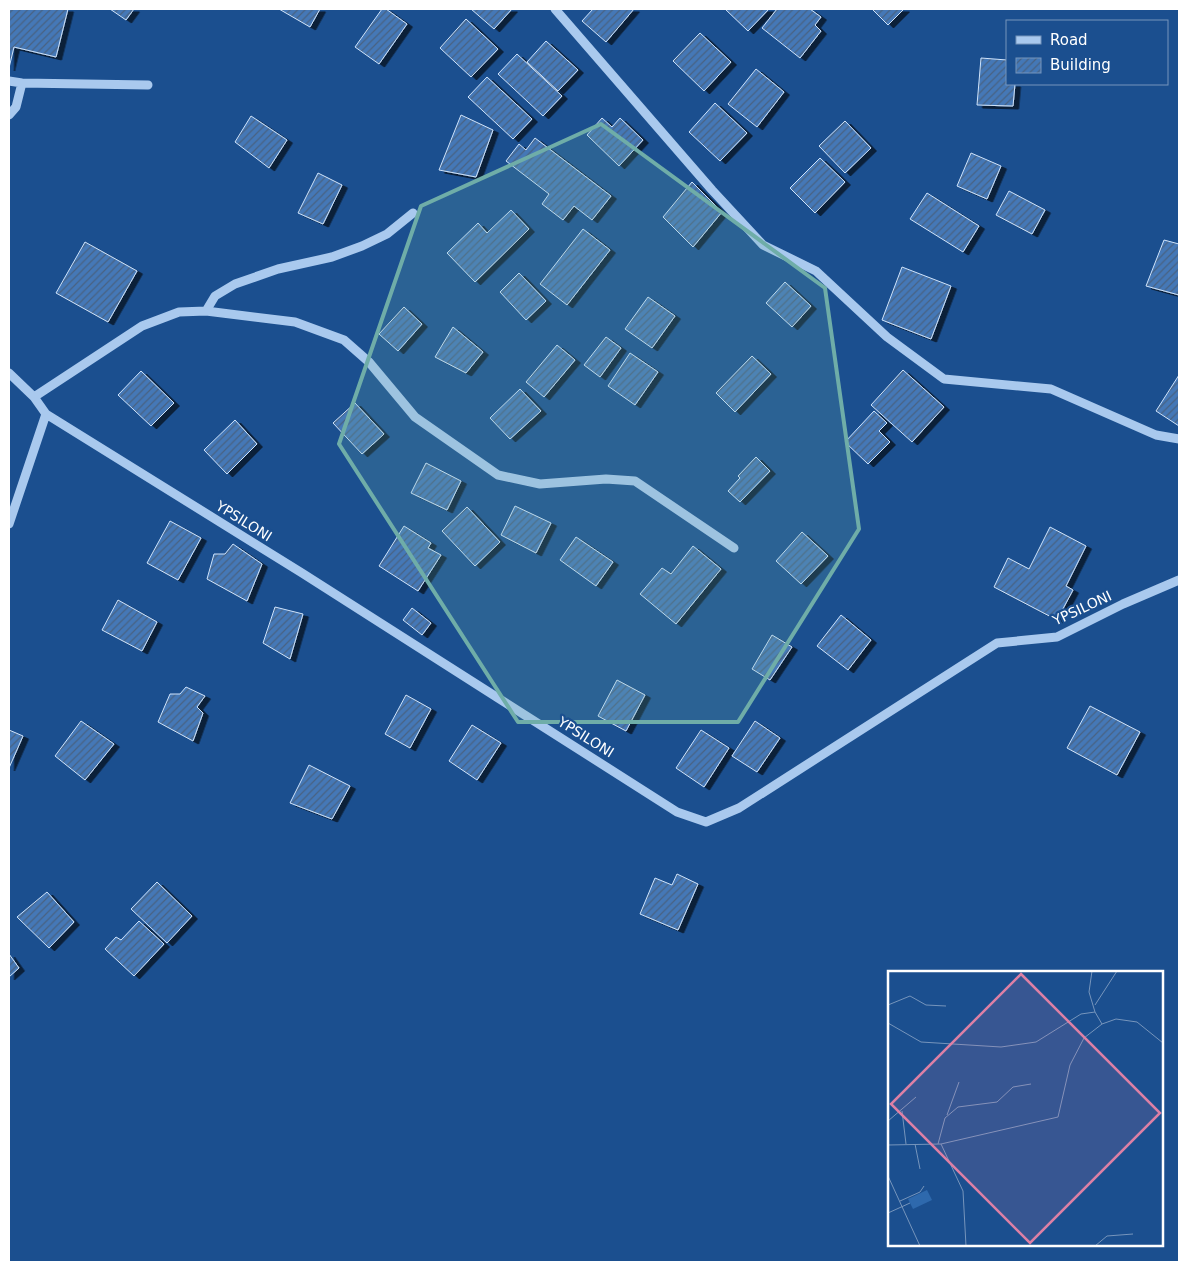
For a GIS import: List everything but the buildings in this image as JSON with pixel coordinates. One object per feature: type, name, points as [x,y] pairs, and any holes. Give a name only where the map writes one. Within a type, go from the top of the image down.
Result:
[{"type":"street","points":[[555,9],[712,190],[763,245],[816,271],[887,337],[944,380],[1051,389],[1156,435],[1179,439]]},
{"type":"street","points":[[9,80],[22,83],[148,85]]},
{"type":"street","points":[[9,115],[16,107],[22,83]]},
{"type":"street","points":[[206,311],[215,296],[235,284],[278,269],[332,257],[362,246],[387,234],[413,213]]},
{"type":"street","points":[[34,398],[142,326],[179,312],[206,311],[295,322],[344,340],[369,362],[415,417],[498,476],[540,484],[606,479],[635,481],[734,548]]},
{"type":"street","name":"YPSILONI","points":[[9,373],[34,398],[46,414],[302,573],[677,812],[706,822],[739,808],[997,643],[1057,637],[1123,604],[1179,580]]},
{"type":"street","points":[[9,524],[46,414]]},
{"type":"highlighted area","points":[[601,124],[825,288],[859,529],[738,722],[518,722],[339,444],[421,206]]}]
